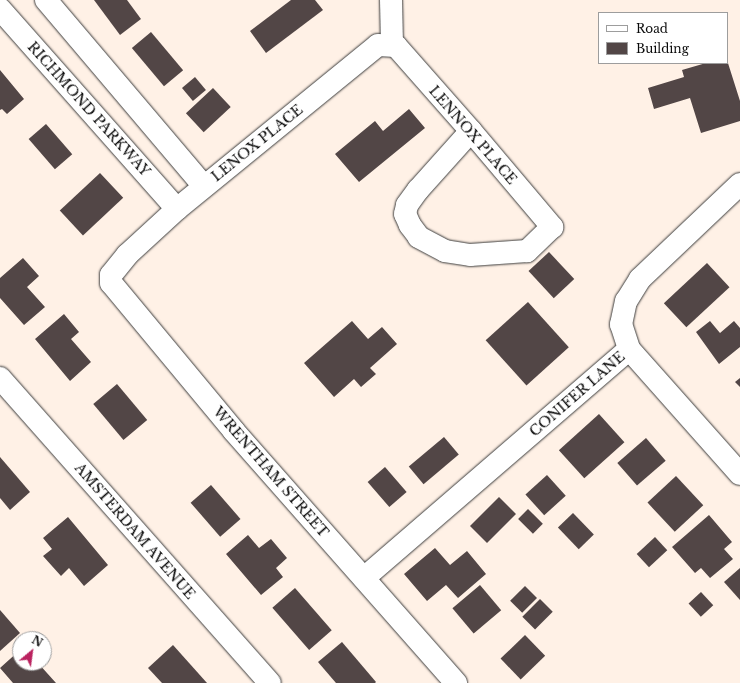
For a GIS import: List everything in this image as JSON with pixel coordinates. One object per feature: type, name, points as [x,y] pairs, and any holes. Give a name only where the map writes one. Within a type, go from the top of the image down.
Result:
[{"type":"street","points":[[46,0],[204,186]]},
{"type":"street","points":[[391,0],[392,45]]},
{"type":"street","name":"RICHMOND PARKWAY","points":[[0,9],[177,209]]},
{"type":"street","name":"LENOX PLACE","points":[[128,255],[204,186],[378,45],[392,45]]},
{"type":"street","name":"LENNOX PLACE","points":[[392,45],[396,46],[471,131],[552,227],[527,251],[502,254],[470,255],[445,251],[419,237],[410,225],[405,214],[407,205],[418,190],[471,131]]},
{"type":"street","name":"CONIFER LANE","points":[[364,578],[629,349],[621,324],[626,301],[640,279],[740,184]]},
{"type":"street","name":"WRENTHAM STREET","points":[[128,255],[111,275],[112,283],[234,431],[456,683]]},
{"type":"street","points":[[629,349],[740,474]]},
{"type":"street","name":"AMSTERDAM AVENUE","points":[[0,378],[270,683]]},
{"type":"building","points":[[94,0],[127,0],[141,19],[120,35]]},
{"type":"building","points":[[291,0],[315,0],[323,10],[266,53],[250,31]]},
{"type":"building","points":[[151,32],[183,70],[164,86],[132,48]]},
{"type":"building","points":[[728,63],[740,101],[740,121],[701,133],[690,98],[654,109],[648,88],[684,77],[682,70],[703,64]]},
{"type":"building","points":[[0,70],[24,99],[7,114],[2,109],[0,110]]},
{"type":"building","points":[[195,77],[206,90],[193,101],[182,88]]},
{"type":"building","points":[[213,88],[231,107],[204,132],[186,113]]},
{"type":"building","points":[[409,109],[425,128],[359,182],[335,154],[375,121],[383,131]]},
{"type":"building","points":[[46,124],[72,154],[55,169],[29,139]]},
{"type":"building","points":[[100,173],[123,198],[83,235],[60,211]]},
{"type":"building","points":[[549,252],[574,279],[554,298],[529,271]]},
{"type":"building","points":[[23,258],[39,276],[27,287],[45,307],[24,325],[0,298],[0,278]]},
{"type":"building","points":[[707,263],[730,287],[686,327],[664,303]]},
{"type":"building","points":[[528,302],[569,347],[526,385],[486,340]]},
{"type":"building","points":[[64,314],[79,332],[71,339],[91,362],[70,381],[35,339]]},
{"type":"building","points":[[352,321],[368,339],[382,327],[397,344],[370,368],[376,374],[361,387],[354,379],[334,397],[304,363]]},
{"type":"building","points":[[710,321],[720,333],[734,321],[740,328],[740,347],[719,364],[696,332]]},
{"type":"building","points":[[740,378],[740,387],[735,382]]},
{"type":"building","points":[[117,384],[147,420],[123,440],[93,404]]},
{"type":"building","points":[[599,414],[624,442],[584,478],[559,450]]},
{"type":"building","points":[[444,437],[459,455],[424,484],[409,467]]},
{"type":"building","points":[[646,438],[666,461],[637,486],[617,463]]},
{"type":"building","points":[[0,457],[30,492],[10,510],[0,498]]},
{"type":"building","points":[[385,467],[407,492],[389,507],[368,482]]},
{"type":"building","points":[[547,475],[566,496],[544,515],[525,494]]},
{"type":"building","points":[[676,476],[703,505],[675,532],[647,503]]},
{"type":"building","points":[[211,485],[241,519],[220,537],[191,503]]},
{"type":"building","points":[[499,497],[516,514],[487,543],[470,526]]},
{"type":"building","points":[[528,509],[543,524],[533,534],[518,519]]},
{"type":"building","points":[[573,513],[594,535],[579,549],[558,528]]},
{"type":"building","points":[[709,515],[732,542],[724,549],[733,559],[710,578],[701,568],[695,573],[672,547]]},
{"type":"building","points":[[68,517],[108,565],[84,586],[69,568],[61,576],[43,556],[52,549],[43,538]]},
{"type":"building","points":[[248,535],[259,548],[271,539],[287,558],[276,568],[283,577],[261,595],[226,554]]},
{"type":"building","points":[[655,537],[667,550],[649,567],[637,554]]},
{"type":"building","points":[[435,548],[450,565],[467,551],[486,574],[458,598],[446,585],[427,601],[404,574]]},
{"type":"building","points":[[740,568],[740,600],[724,582]]},
{"type":"building","points":[[480,585],[501,610],[474,633],[452,608]]},
{"type":"building","points":[[525,586],[537,598],[522,613],[510,601]]},
{"type":"building","points":[[295,588],[332,630],[309,650],[272,608]]},
{"type":"building","points":[[701,592],[713,605],[701,617],[689,604]]},
{"type":"building","points":[[540,599],[553,612],[535,629],[522,617]]},
{"type":"building","points":[[0,610],[18,631],[12,631],[12,640],[0,651]]},
{"type":"building","points":[[525,635],[545,656],[521,679],[501,659]]},
{"type":"building","points":[[342,642],[376,682],[375,683],[336,683],[318,662]]},
{"type":"building","points":[[173,645],[207,683],[162,683],[148,668]]},
{"type":"building","points":[[12,657],[12,671],[45,671],[56,683],[13,683],[0,668]]}]
